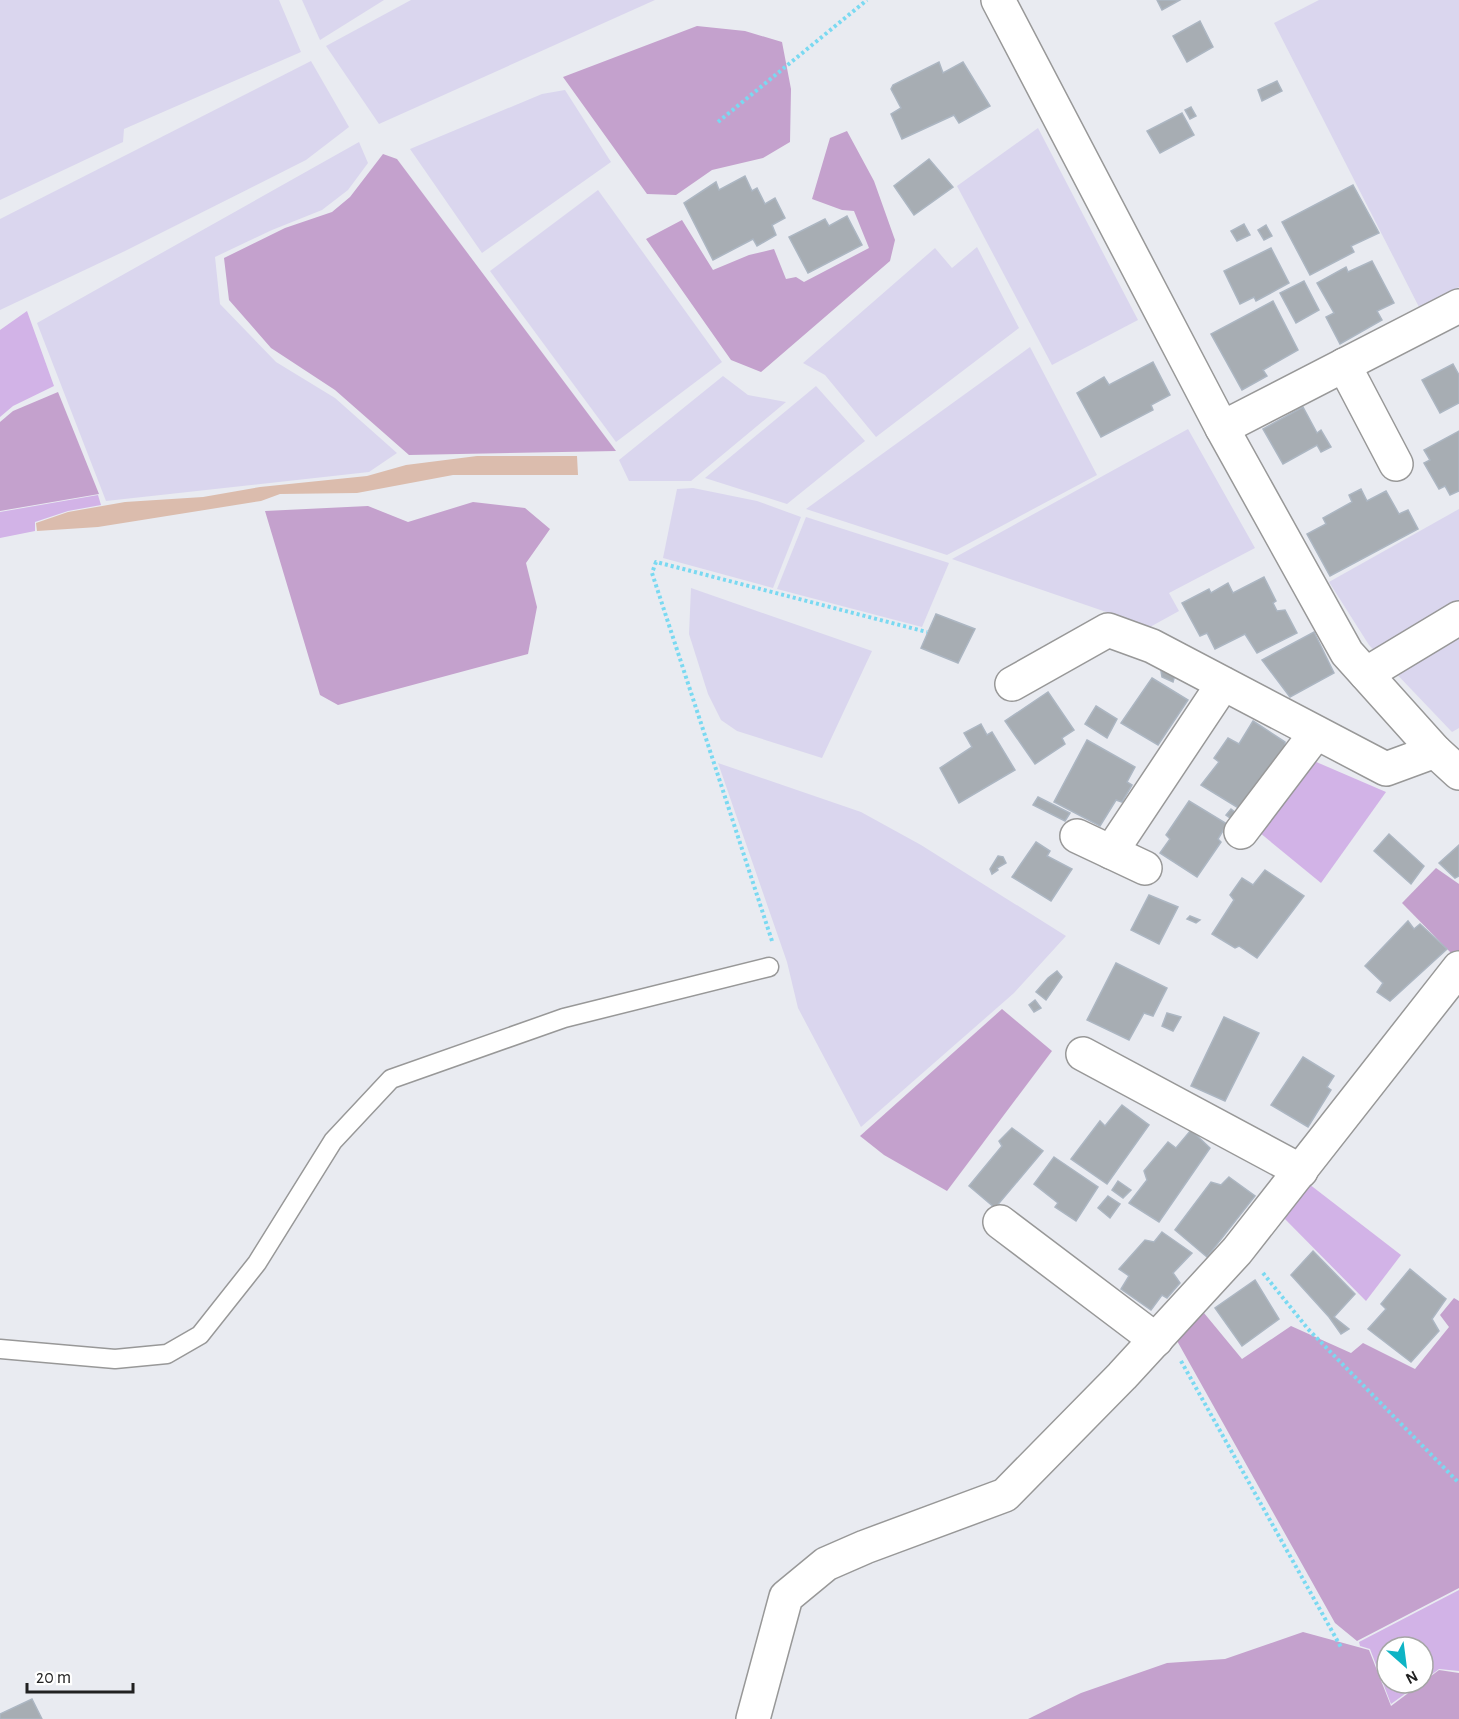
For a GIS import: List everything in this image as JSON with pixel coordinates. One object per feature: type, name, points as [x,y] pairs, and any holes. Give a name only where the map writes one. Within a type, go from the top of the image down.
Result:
[{"type":"street","points":[[998,0],[1222,428],[1347,653],[1435,751],[1459,773]]},
{"type":"street","points":[[1222,428],[1459,306]]},
{"type":"street","points":[[1344,365],[1396,464]]},
{"type":"street","points":[[1366,674],[1459,618]]},
{"type":"street","points":[[1012,684],[1108,630],[1152,646],[1386,769],[1435,751]]},
{"type":"street","points":[[1111,852],[1223,684]]},
{"type":"street","points":[[1241,832],[1316,733]]},
{"type":"street","points":[[1077,836],[1145,868]]},
{"type":"street","points":[[753,1719],[786,1597],[826,1564],[865,1547],[1005,1495],[1160,1335],[1241,1246],[1459,968]]},
{"type":"street","points":[[1083,1054],[1301,1171]]},
{"type":"street","points":[[1000,1222],[1160,1335]]},
{"type":"lane","points":[[0,1349],[115,1359],[167,1354],[200,1335],[257,1263],[333,1141],[391,1079],[564,1018],[770,967]]},
{"type":"path","points":[[718,122],[867,0]]},
{"type":"path","points":[[770,967],[780,966],[652,573],[656,562],[927,632]]},
{"type":"path","points":[[1241,1246],[1308,1329],[1459,1483]]},
{"type":"path","points":[[1160,1335],[1341,1649]]},
{"type":"shaded area","points":[[0,0],[279,0],[301,52],[124,129],[123,142],[0,200]]},
{"type":"shaded area","points":[[302,0],[384,0],[320,40]]},
{"type":"shaded area","points":[[411,0],[655,0],[379,124],[326,46]]},
{"type":"shaded area","points":[[1319,0],[1459,0],[1459,287],[1419,307],[1274,23]]},
{"type":"shaded area","points":[[697,26],[745,31],[782,42],[791,89],[790,142],[763,158],[712,170],[676,195],[647,194],[563,77]]},
{"type":"shaded area","points":[[311,61],[349,127],[306,160],[125,251],[0,310],[0,219]]},
{"type":"shaded area","points":[[565,90],[611,162],[482,253],[410,149],[542,94]]},
{"type":"shaded area","points":[[1038,128],[1138,320],[1052,365],[957,186]]},
{"type":"shaded area","points":[[847,131],[874,181],[895,240],[890,261],[761,372],[731,360],[646,239],[682,220],[713,270],[749,255],[774,249],[786,279],[796,277],[804,282],[869,248],[854,211],[842,210],[812,199],[830,138]]},
{"type":"shaded area","points":[[359,142],[368,163],[348,190],[322,210],[215,257],[220,304],[276,362],[335,398],[397,453],[369,472],[106,501],[37,323]]},
{"type":"shaded area","points":[[383,154],[397,159],[616,451],[409,455],[335,390],[271,348],[229,300],[224,258],[285,228],[332,212],[350,197]]},
{"type":"shaded area","points":[[598,190],[722,362],[616,442],[490,271]]},
{"type":"shaded area","points":[[977,247],[1019,328],[876,437],[825,375],[803,363],[935,248],[952,268]]},
{"type":"shaded area","points":[[27,311],[54,386],[13,406],[0,417],[0,330]]},
{"type":"shaded area","points":[[1030,347],[1097,475],[947,555],[806,509]]},
{"type":"shaded area","points":[[723,376],[748,395],[786,402],[691,481],[629,481],[619,460]]},
{"type":"shaded area","points":[[816,386],[865,441],[787,504],[705,478]]},
{"type":"shaded area","points":[[58,392],[99,494],[0,511],[0,422],[13,411]]},
{"type":"shaded area","points":[[1188,429],[1255,548],[1169,593],[1179,611],[1150,627],[952,559]]},
{"type":"shaded area","points":[[477,456],[577,456],[578,475],[453,475],[357,493],[280,494],[261,501],[98,527],[37,531],[36,523],[68,512],[125,502],[203,497],[260,487],[367,476],[406,465]]},
{"type":"shaded area","points":[[693,488],[757,501],[801,517],[773,588],[663,558],[677,489]]},
{"type":"shaded area","points":[[98,495],[101,505],[68,511],[35,522],[35,531],[0,538],[0,512]]},
{"type":"shaded area","points":[[473,502],[525,508],[550,529],[526,563],[537,607],[528,654],[338,705],[320,695],[265,511],[368,506],[408,522]]},
{"type":"shaded area","points":[[1459,509],[1459,728],[1452,732],[1369,645],[1329,582]]},
{"type":"shaded area","points":[[806,517],[949,563],[922,627],[777,589]]},
{"type":"shaded area","points":[[691,588],[872,651],[822,758],[737,731],[721,720],[708,694],[689,634]]},
{"type":"shaded area","points":[[1307,758],[1386,792],[1321,883],[1254,828]]},
{"type":"shaded area","points":[[718,763],[861,812],[921,845],[1066,936],[1014,993],[861,1127],[798,1008],[787,962]]},
{"type":"shaded area","points":[[1436,868],[1459,884],[1459,950],[1454,956],[1402,903]]},
{"type":"shaded area","points":[[1002,1009],[1052,1051],[947,1191],[884,1155],[860,1136]]},
{"type":"shaded area","points":[[1309,1184],[1401,1255],[1366,1301],[1280,1214]]},
{"type":"shaded area","points":[[1454,1298],[1459,1301],[1459,1588],[1357,1641],[1335,1623],[1176,1339],[1204,1313],[1242,1359],[1291,1326],[1351,1353],[1363,1343],[1415,1369],[1449,1327],[1440,1315]]},
{"type":"shaded area","points":[[1459,1590],[1459,1671],[1439,1669],[1435,1672],[1435,1635],[1375,1635],[1375,1662],[1370,1649],[1360,1646],[1359,1642]]},
{"type":"shaded area","points":[[1303,1632],[1369,1650],[1375,1665],[1375,1695],[1387,1695],[1391,1706],[1406,1695],[1435,1695],[1435,1673],[1439,1670],[1459,1673],[1459,1719],[1028,1719],[1081,1693],[1167,1663],[1225,1659]]},
{"type":"shaded area","points":[[1388,1695],[1403,1695],[1391,1704]]},
{"type":"building","points":[[1157,0],[1180,0],[1162,10]]},
{"type":"building","points":[[1200,21],[1213,47],[1187,62],[1173,36]]},
{"type":"building","points":[[939,62],[943,73],[963,62],[990,106],[959,123],[954,115],[902,139],[891,114],[901,108],[891,89],[893,85]]},
{"type":"building","points":[[1277,81],[1282,91],[1262,101],[1258,90]]},
{"type":"building","points":[[1191,107],[1196,116],[1190,119],[1185,110]]},
{"type":"building","points":[[1182,113],[1194,135],[1160,153],[1147,131]]},
{"type":"building","points":[[929,159],[953,187],[914,215],[894,186]]},
{"type":"building","points":[[745,176],[752,191],[757,188],[765,204],[775,198],[785,218],[772,225],[776,235],[757,246],[753,239],[713,260],[684,203],[716,182],[719,190]]},
{"type":"building","points":[[1353,185],[1379,233],[1351,246],[1354,252],[1310,275],[1282,222]]},
{"type":"building","points":[[847,216],[862,245],[808,273],[789,237],[825,219],[829,226]]},
{"type":"building","points":[[1244,224],[1250,235],[1237,241],[1231,231]]},
{"type":"building","points":[[1266,225],[1272,236],[1264,240],[1258,230]]},
{"type":"building","points":[[1271,248],[1289,283],[1256,301],[1254,297],[1240,304],[1224,271]]},
{"type":"building","points":[[1372,261],[1394,303],[1377,311],[1382,320],[1340,344],[1326,317],[1334,313],[1317,283],[1346,267],[1348,272]]},
{"type":"building","points":[[1304,281],[1319,310],[1296,323],[1280,293]]},
{"type":"building","points":[[1273,301],[1298,350],[1263,370],[1267,376],[1242,390],[1211,334]]},
{"type":"building","points":[[1153,362],[1170,395],[1151,405],[1153,410],[1101,437],[1077,393],[1104,377],[1109,385]]},
{"type":"building","points":[[1453,364],[1459,375],[1459,403],[1440,413],[1422,380]]},
{"type":"building","points":[[1303,407],[1317,433],[1321,430],[1331,447],[1321,452],[1317,445],[1283,464],[1263,429]]},
{"type":"building","points":[[1459,431],[1459,491],[1450,495],[1445,486],[1439,489],[1424,463],[1430,460],[1424,450]]},
{"type":"building","points":[[1361,489],[1367,501],[1386,491],[1399,514],[1408,510],[1418,529],[1330,576],[1307,534],[1326,524],[1323,518],[1352,502],[1349,495]]},
{"type":"building","points":[[1264,577],[1276,601],[1273,603],[1277,611],[1285,610],[1297,633],[1257,653],[1245,634],[1215,649],[1207,633],[1200,636],[1182,603],[1209,589],[1211,593],[1228,583],[1233,593]]},
{"type":"building","points":[[936,614],[975,629],[958,663],[921,648]]},
{"type":"building","points":[[1314,632],[1334,673],[1290,697],[1262,660]]},
{"type":"building","points":[[1161,671],[1175,675],[1173,682],[1162,677]]},
{"type":"building","points":[[1152,678],[1188,700],[1158,745],[1121,723]]},
{"type":"building","points":[[1048,692],[1074,730],[1062,738],[1065,744],[1035,764],[1005,721]]},
{"type":"building","points":[[1096,706],[1117,719],[1107,738],[1085,724]]},
{"type":"building","points":[[1253,721],[1285,742],[1285,747],[1261,784],[1253,789],[1240,809],[1201,785],[1219,762],[1214,758],[1228,738],[1239,744]]},
{"type":"building","points":[[981,724],[987,735],[992,732],[1015,770],[959,803],[940,768],[972,747],[964,733]]},
{"type":"building","points":[[1087,740],[1135,767],[1127,782],[1132,785],[1122,802],[1116,800],[1100,826],[1054,802]]},
{"type":"building","points":[[1038,797],[1070,813],[1065,821],[1033,805]]},
{"type":"building","points":[[1189,801],[1227,824],[1218,839],[1221,842],[1197,877],[1160,853],[1170,839],[1166,835]]},
{"type":"building","points":[[1231,809],[1240,816],[1237,823],[1226,815]]},
{"type":"building","points":[[1389,834],[1424,866],[1411,884],[1374,851]]},
{"type":"building","points":[[1036,842],[1050,851],[1047,856],[1072,869],[1051,901],[1012,877]]},
{"type":"building","points":[[1459,845],[1459,876],[1455,878],[1439,863]]},
{"type":"building","points":[[998,856],[1003,857],[1006,863],[992,874],[990,869]]},
{"type":"building","points":[[1265,870],[1304,896],[1257,958],[1239,946],[1235,948],[1212,934],[1234,900],[1230,895],[1242,878],[1253,885]]},
{"type":"building","points":[[1149,895],[1178,907],[1159,944],[1131,930]]},
{"type":"building","points":[[1190,916],[1200,920],[1196,923],[1187,919]]},
{"type":"building","points":[[1408,921],[1414,929],[1420,924],[1447,949],[1390,1001],[1377,992],[1383,983],[1365,966]]},
{"type":"building","points":[[1116,963],[1167,988],[1153,1016],[1144,1013],[1129,1040],[1087,1020]]},
{"type":"building","points":[[1057,971],[1062,977],[1046,1000],[1036,992]]},
{"type":"building","points":[[1035,1000],[1041,1008],[1034,1012],[1029,1005]]},
{"type":"building","points":[[1167,1013],[1181,1017],[1173,1031],[1162,1026]]},
{"type":"building","points":[[1224,1017],[1259,1033],[1225,1101],[1191,1086]]},
{"type":"building","points":[[1303,1057],[1334,1076],[1327,1087],[1331,1090],[1308,1127],[1271,1105]]},
{"type":"building","points":[[1122,1105],[1149,1125],[1107,1184],[1071,1159],[1100,1121],[1105,1126]]},
{"type":"building","points":[[1012,1128],[1043,1151],[995,1208],[969,1186],[1002,1146],[999,1141]]},
{"type":"building","points":[[1191,1130],[1210,1148],[1159,1222],[1129,1203],[1147,1180],[1144,1171],[1168,1142],[1176,1148]]},
{"type":"building","points":[[1054,1157],[1098,1187],[1076,1221],[1055,1207],[1058,1203],[1034,1184]]},
{"type":"building","points":[[1229,1177],[1255,1196],[1207,1257],[1175,1230],[1211,1182],[1221,1185]]},
{"type":"building","points":[[1118,1181],[1131,1190],[1123,1198],[1112,1190]]},
{"type":"building","points":[[1108,1196],[1120,1204],[1110,1218],[1098,1208]]},
{"type":"building","points":[[1162,1232],[1192,1253],[1173,1273],[1180,1283],[1167,1298],[1162,1295],[1151,1310],[1121,1289],[1129,1276],[1119,1269],[1145,1240],[1154,1242]]},
{"type":"building","points":[[1313,1251],[1355,1294],[1334,1317],[1349,1329],[1341,1334],[1329,1317],[1291,1275]]},
{"type":"building","points":[[1410,1269],[1446,1299],[1432,1319],[1439,1331],[1411,1362],[1368,1329],[1386,1309],[1381,1304]]},
{"type":"building","points":[[1255,1280],[1279,1319],[1242,1346],[1215,1308]]},
{"type":"building","points":[[32,1699],[42,1719],[0,1719],[0,1714]]}]
